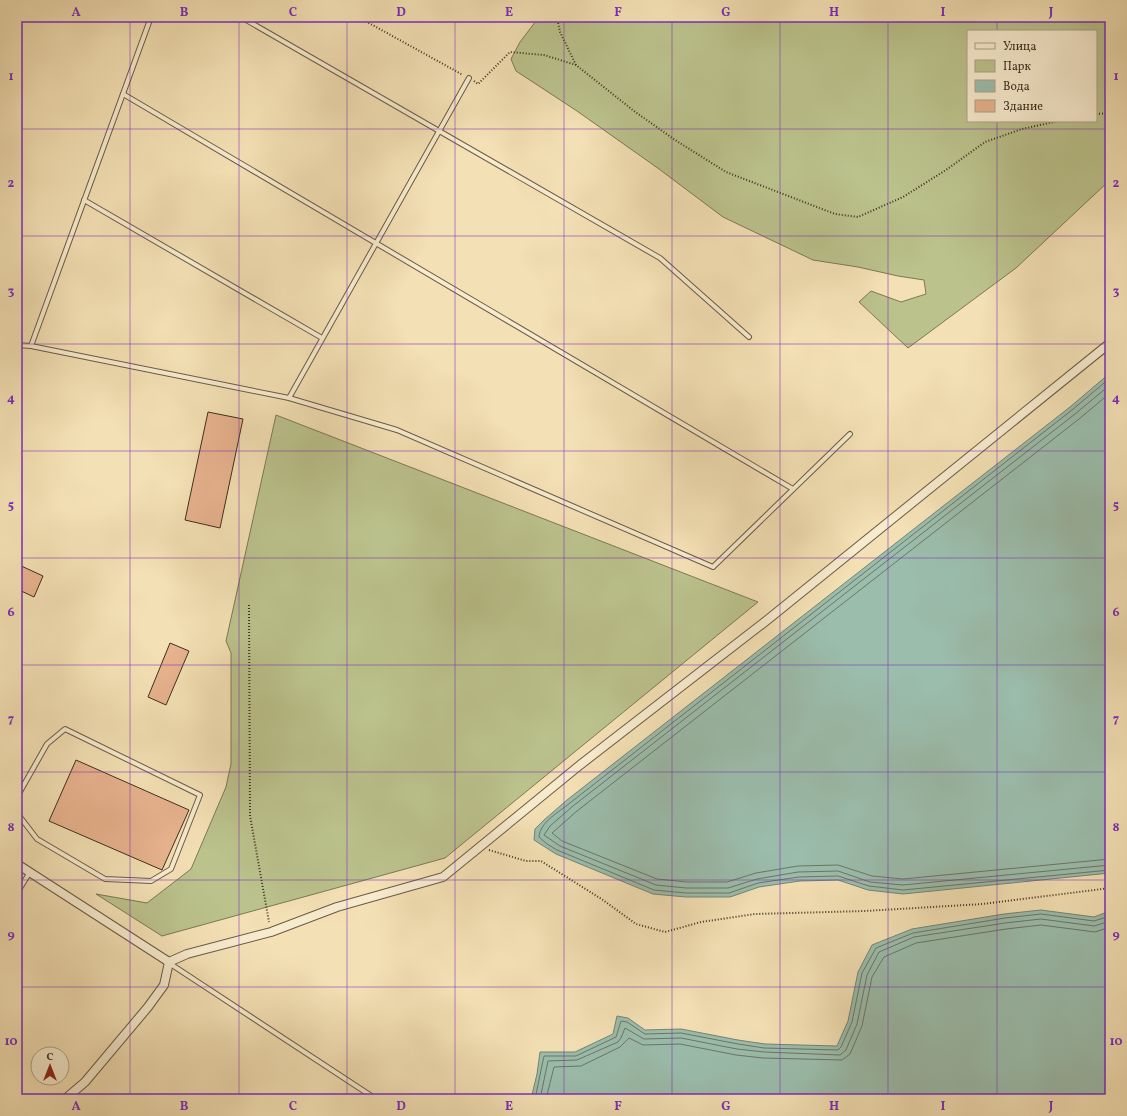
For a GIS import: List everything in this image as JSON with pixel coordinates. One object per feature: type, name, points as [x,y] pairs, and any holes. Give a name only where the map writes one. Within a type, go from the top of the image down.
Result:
[{"type":"street","points":[[169,962],[187,954],[271,932],[337,907],[443,877],[580,765],[766,621],[1110,343]]},
{"type":"street","points":[[17,864],[169,962]]},
{"type":"street","points":[[65,1099],[85,1082],[148,1007],[164,985],[169,962]]},
{"type":"lane","points":[[31,346],[151,17]]},
{"type":"lane","points":[[241,17],[660,258],[749,337]]},
{"type":"lane","points":[[289,398],[469,78]]},
{"type":"lane","points":[[123,94],[793,489]]},
{"type":"lane","points":[[84,200],[322,338]]},
{"type":"lane","points":[[17,345],[31,346],[289,398],[397,430],[713,567],[850,434]]},
{"type":"lane","points":[[17,797],[47,744],[66,729],[200,795],[171,869],[151,881],[105,879],[37,839],[17,813]]},
{"type":"lane","points":[[17,893],[30,872]]},
{"type":"lane","points":[[169,962],[376,1099]]},
{"type":"path","points":[[358,17],[478,84],[510,52],[544,55],[576,65],[634,111],[675,140],[726,172],[835,214],[858,217],[903,197],[946,170],[985,142],[1022,129],[1054,122]]},
{"type":"path","points":[[557,17],[560,32],[576,65]]},
{"type":"path","points":[[1097,114],[1110,113]]},
{"type":"path","points":[[249,605],[250,816],[271,932]]},
{"type":"path","points":[[480,848],[526,861],[541,861],[603,900],[636,924],[665,932],[700,922],[755,914],[865,911],[983,904],[1110,888]]},
{"type":"green space","points":[[539,17],[1110,17],[1110,180],[1016,268],[908,348],[859,302],[871,291],[901,302],[926,294],[924,280],[813,260],[723,217],[659,169],[577,111],[516,71],[511,59],[520,42]]},
{"type":"green space","points":[[276,415],[758,602],[445,858],[162,936],[96,894],[147,903],[191,869],[226,787],[231,764],[231,653],[226,641]]},
{"type":"water","points":[[1110,373],[1110,873],[903,894],[868,890],[838,880],[800,881],[759,887],[730,897],[686,897],[653,894],[556,854],[534,840],[535,829],[567,800],[1070,407]]},
{"type":"water","points":[[1041,910],[1094,917],[1110,911],[1110,1099],[531,1099],[540,1052],[575,1052],[613,1034],[617,1016],[628,1018],[645,1030],[681,1029],[765,1044],[837,1046],[848,1021],[858,972],[872,945],[912,929],[1004,914]]},
{"type":"building","points":[[208,412],[243,419],[220,528],[185,520]]},
{"type":"building","points":[[17,564],[43,576],[34,597],[17,589]]},
{"type":"building","points":[[170,643],[189,651],[166,705],[148,697]]},
{"type":"building","points":[[76,760],[189,810],[162,870],[49,821]]}]
